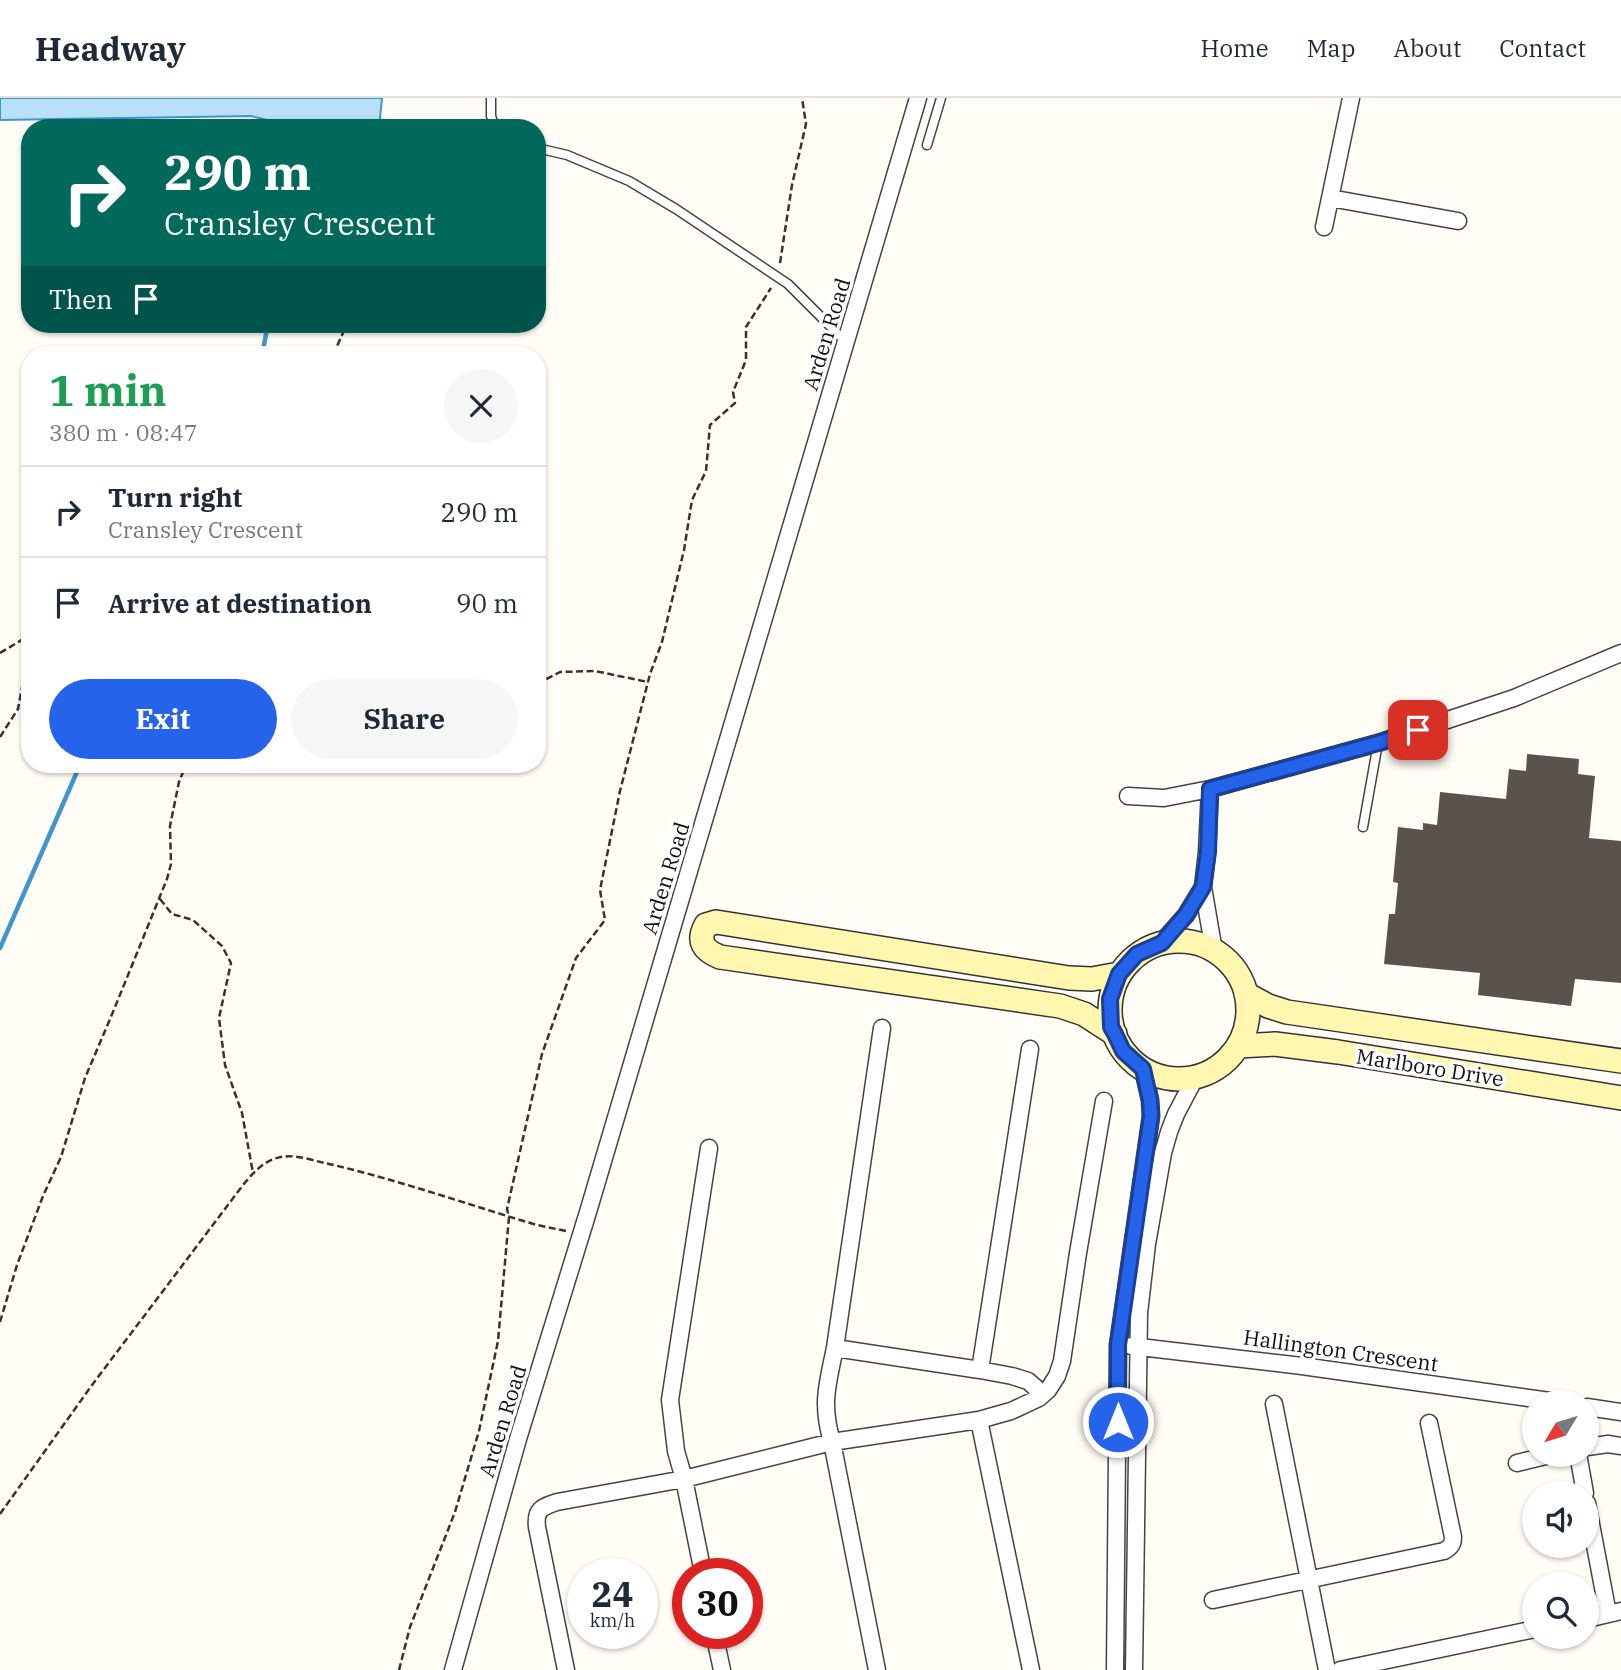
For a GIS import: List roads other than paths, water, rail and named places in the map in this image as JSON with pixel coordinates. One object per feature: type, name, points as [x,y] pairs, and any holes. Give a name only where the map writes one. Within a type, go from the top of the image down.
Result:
[{"type":"main road","points":[[1115,1034],[1084,1014],[1060,1006],[720,957],[705,948],[701,933],[706,925],[716,922],[1069,978],[1092,979],[1119,974]]},
{"type":"main road","points":[[1189,941],[1214,951],[1235,969],[1246,994],[1247,1021],[1238,1046],[1220,1066],[1195,1078],[1168,1079],[1143,1069],[1123,1051],[1111,1027],[1110,999],[1119,974],[1137,954],[1162,943],[1189,941]]},
{"type":"main road","name":"Marlboro Drive","points":[[1246,994],[1268,1006],[1287,1012],[1621,1061]]},
{"type":"main road","name":"Marlboro Drive","points":[[1238,1046],[1275,1044],[1313,1049],[1621,1098]]},
{"type":"street","name":"Arden Road","points":[[453,1670],[518,1439],[918,98]]},
{"type":"street","points":[[1324,228],[1351,98]]},
{"type":"street","points":[[1330,198],[1458,221]]},
{"type":"street","points":[[1128,796],[1164,798],[1210,789],[1378,743],[1514,698],[1621,653]]},
{"type":"street","points":[[1210,789],[1208,852],[1203,887],[1214,951]]},
{"type":"street","points":[[1162,943],[1186,915],[1203,887]]},
{"type":"street","points":[[877,1670],[825,1407],[882,1028]]},
{"type":"street","points":[[980,1370],[1030,1049]]},
{"type":"street","points":[[1115,1670],[1118,1345],[1151,1116],[1143,1069]]},
{"type":"street","points":[[1134,1670],[1139,1313],[1163,1153],[1176,1114],[1195,1078]]},
{"type":"street","points":[[566,1670],[537,1527],[536,1518],[545,1506],[684,1479],[832,1442],[979,1420],[1028,1404],[1048,1390],[1062,1361],[1104,1101]]},
{"type":"street","points":[[700,1558],[673,1433],[670,1400],[709,1148]]},
{"type":"street","name":"Hallington Crescent","points":[[1118,1345],[1303,1366],[1522,1397]]},
{"type":"street","points":[[835,1348],[980,1370],[1028,1381],[1036,1388],[1039,1398]]},
{"type":"street","points":[[1274,1404],[1327,1670]]},
{"type":"street","points":[[1600,1409],[1621,1412]]},
{"type":"street","points":[[979,1420],[1031,1670]]},
{"type":"street","points":[[1213,1600],[1449,1548],[1453,1543],[1453,1536],[1429,1423]]},
{"type":"street","points":[[1600,1445],[1621,1446]]},
{"type":"street","points":[[1517,1463],[1522,1462]]},
{"type":"street","points":[[1599,1550],[1615,1613]]},
{"type":"street","points":[[1340,1670],[1522,1632]]},
{"type":"street","points":[[717,1649],[722,1670]]},
{"type":"lane","points":[[491,98],[492,119]]},
{"type":"lane","points":[[927,145],[941,98]]},
{"type":"lane","points":[[546,150],[567,155],[629,181],[676,209],[788,284],[846,342]]},
{"type":"lane","points":[[1363,827],[1378,743]]},
{"type":"water","points":[[0,98],[382,98],[380,119],[263,119],[251,116],[0,120]]},
{"type":"waterway","points":[[264,346],[266,333]]},
{"type":"waterway","points":[[0,948],[77,773]]}]
